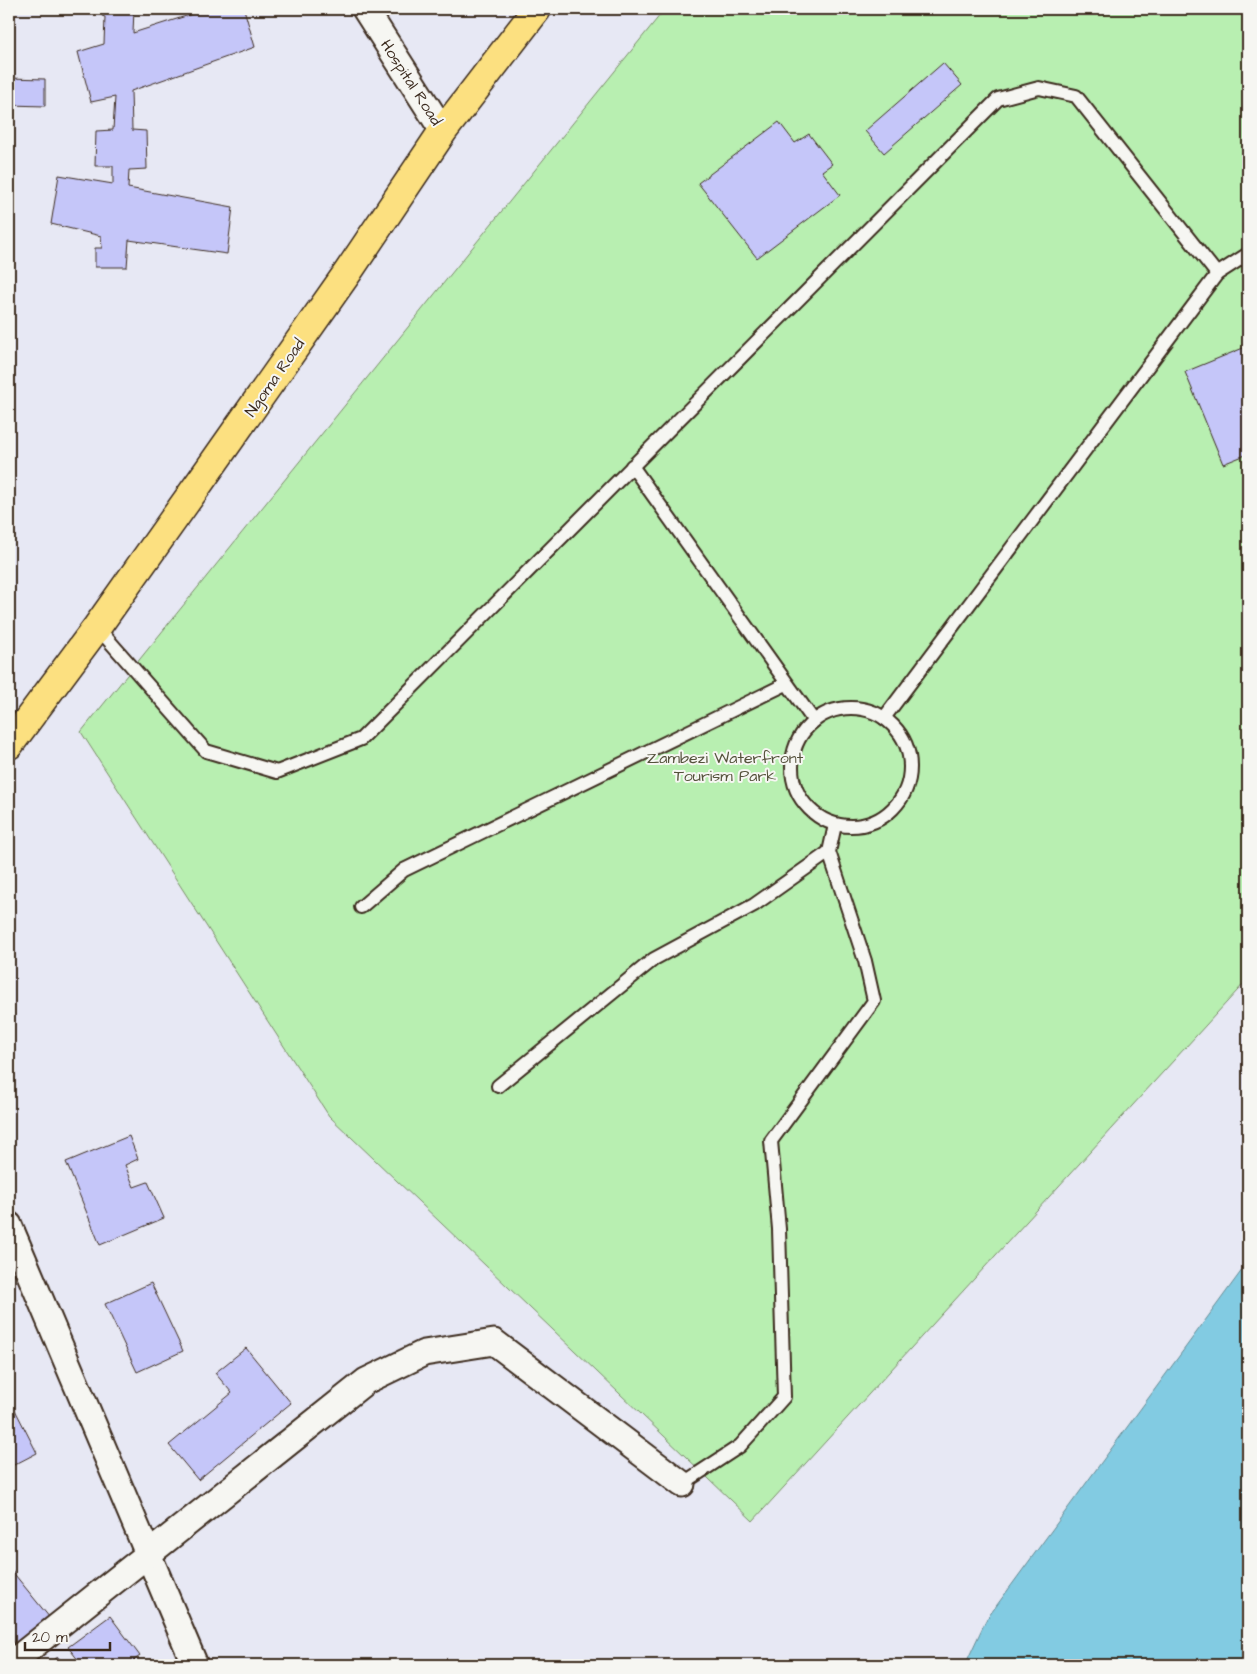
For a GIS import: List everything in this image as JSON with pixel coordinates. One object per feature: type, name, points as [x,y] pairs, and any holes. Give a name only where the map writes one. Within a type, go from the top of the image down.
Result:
[{"type":"highway","name":"Ngoma Road","points":[[9,745],[97,627],[342,280],[443,131],[537,9]]},
{"type":"street","name":"Hospital Road","points":[[365,9],[443,131]]},
{"type":"street","points":[[9,1225],[195,1665]]},
{"type":"street","points":[[9,1665],[366,1381],[424,1353],[494,1342],[682,1484]]},
{"type":"lane","points":[[97,627],[206,751],[276,772],[361,739],[998,98],[1039,88],[1076,96],[1217,274]]},
{"type":"lane","points":[[884,718],[1217,274],[1248,254]]},
{"type":"lane","points":[[632,466],[814,721]]},
{"type":"lane","points":[[361,907],[404,870],[786,684]]},
{"type":"lane","points":[[861,708],[884,718],[906,743],[910,768],[911,776],[897,807],[869,825],[835,825],[812,813],[797,792],[791,767],[798,741],[814,721],[836,710],[861,708]]},
{"type":"lane","points":[[682,1484],[740,1446],[784,1397],[779,1229],[771,1141],[874,1001],[865,961],[829,852],[835,825]]},
{"type":"lane","points":[[498,1086],[654,959],[754,905],[829,852]]},
{"type":"green space","name":"Zambezi Waterfront Tourism Park","points":[[665,9],[1248,9],[1248,979],[753,1521],[329,1116],[81,732]]},
{"type":"water","points":[[1248,1262],[1248,1665],[965,1665],[986,1620]]},
{"type":"building","points":[[102,9],[134,9],[133,33],[208,9],[244,9],[255,47],[131,91],[132,130],[146,131],[147,169],[129,170],[128,188],[233,207],[227,254],[129,240],[127,267],[95,267],[95,248],[102,248],[101,236],[51,224],[59,175],[113,184],[113,166],[95,166],[96,131],[113,130],[115,97],[91,102],[78,52],[104,44],[105,17],[102,16]]},
{"type":"building","points":[[943,63],[962,85],[884,153],[865,131]]},
{"type":"building","points":[[9,78],[45,79],[45,106],[9,105]]},
{"type":"building","points":[[779,122],[795,143],[809,134],[832,164],[822,171],[840,195],[757,258],[698,183]]},
{"type":"building","points":[[1248,346],[1248,454],[1223,464],[1185,372]]},
{"type":"building","points":[[129,1136],[138,1159],[125,1165],[134,1187],[148,1182],[164,1218],[100,1245],[66,1162]]},
{"type":"building","points":[[151,1283],[183,1351],[137,1372],[105,1304]]},
{"type":"building","points":[[246,1348],[291,1403],[198,1480],[169,1445],[232,1393],[215,1373]]},
{"type":"building","points":[[9,1398],[37,1453],[10,1467],[9,1464]]},
{"type":"building","points":[[11,1570],[50,1618],[9,1652],[9,1572]]},
{"type":"building","points":[[110,1616],[140,1656],[130,1663],[132,1665],[82,1665],[68,1647]]},
{"type":"building","points":[[58,1657],[65,1665],[46,1665]]}]
